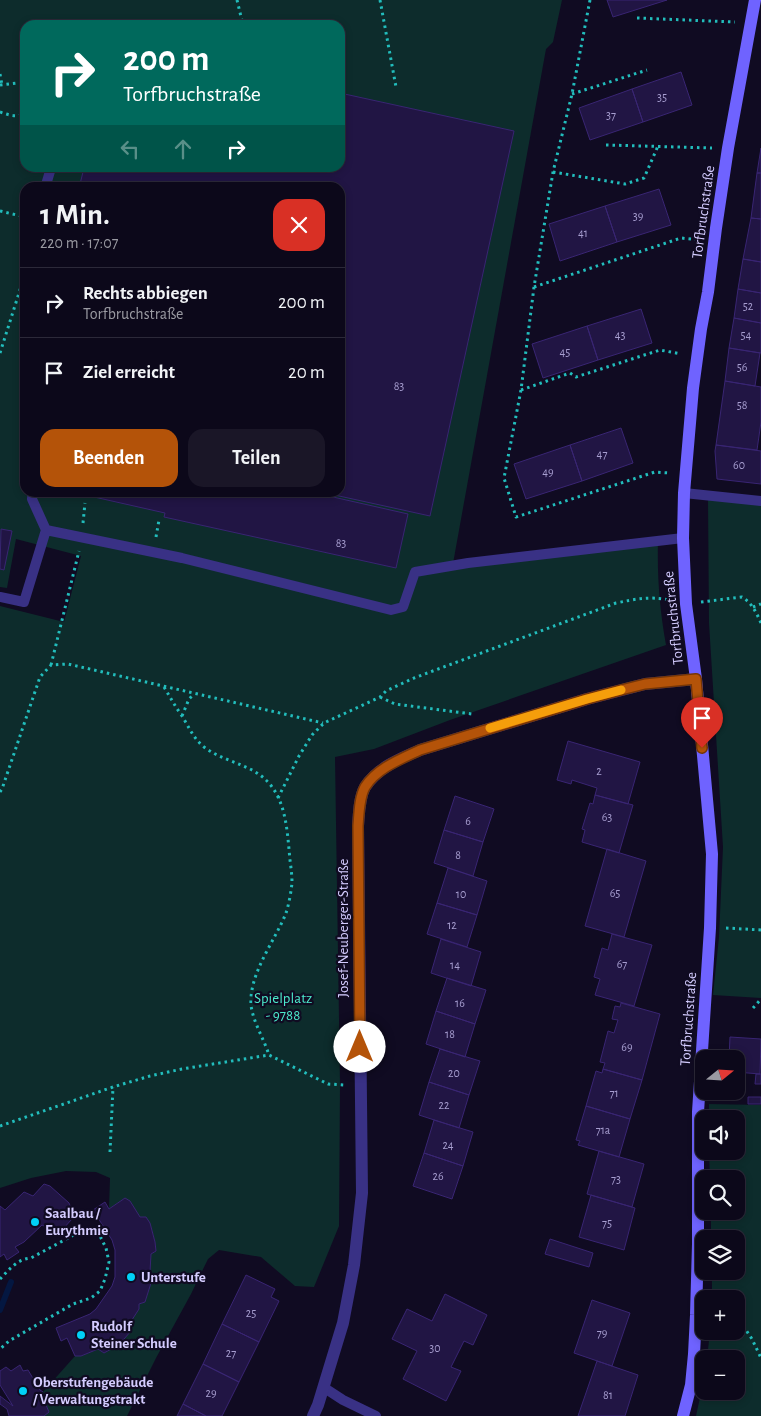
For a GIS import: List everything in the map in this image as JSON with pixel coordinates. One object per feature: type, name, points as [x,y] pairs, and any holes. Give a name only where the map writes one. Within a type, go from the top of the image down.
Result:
[{"type":"main road","name":"Torfbruchstraße","points":[[683,1416],[691,1385],[696,1316],[698,1112],[710,928],[712,854],[696,679],[686,604],[683,538],[684,492],[701,329],[728,148],[754,0]]},
{"type":"street","name":"Josef-Neuberger-Straße","points":[[313,1416],[343,1323],[354,1265],[362,1193],[358,826],[365,788],[385,768],[420,750],[587,699],[645,684],[696,679]]},
{"type":"lane","points":[[684,492],[761,500]]},
{"type":"lane","points":[[0,597],[24,602],[46,530],[32,497]]},
{"type":"lane","points":[[46,530],[82,539],[182,558],[391,610],[403,607],[415,572],[468,563],[683,538]]},
{"type":"lane","points":[[323,1387],[343,1400],[376,1416]]},
{"type":"path","points":[[238,0],[242,20]]},
{"type":"path","points":[[380,0],[396,87]]},
{"type":"path","points":[[590,0],[572,94],[553,172],[534,287],[521,390],[504,478],[516,517],[655,472],[686,474]]},
{"type":"path","points":[[637,18],[750,22]]},
{"type":"path","points":[[572,94],[647,70]]},
{"type":"path","points":[[0,74],[1,85],[20,83]]},
{"type":"path","points":[[0,112],[13,116],[20,116]]},
{"type":"path","points":[[606,144],[728,148]]},
{"type":"path","points":[[553,172],[625,184],[644,178],[658,146]]},
{"type":"path","points":[[0,210],[20,216]]},
{"type":"path","points":[[534,287],[681,238],[714,242]]},
{"type":"path","points":[[0,353],[20,290]]},
{"type":"path","points":[[521,390],[570,373],[576,377],[660,350],[697,358]]},
{"type":"path","points":[[0,792],[40,677],[51,665],[82,539]]},
{"type":"path","points":[[278,798],[299,756],[312,735],[324,723],[380,697],[386,691],[414,678],[616,603],[655,597],[686,604],[742,597],[748,600],[761,623]]},
{"type":"path","points":[[753,607],[761,604]]},
{"type":"path","points":[[51,665],[68,664],[324,723]]},
{"type":"path","points":[[164,687],[198,742],[215,754],[246,766],[257,773],[266,781],[278,798],[284,816],[292,880],[291,891],[286,912],[259,970],[251,1005],[269,1055]]},
{"type":"path","points":[[182,716],[189,699],[194,694]]},
{"type":"path","points":[[380,697],[395,704],[472,714],[478,732]]},
{"type":"path","points":[[710,928],[761,930]]},
{"type":"path","points":[[753,1008],[761,998]]},
{"type":"path","points":[[0,1126],[150,1076],[269,1055],[328,1084]]},
{"type":"path","points":[[110,1152],[113,1087]]},
{"type":"path","points":[[0,1279],[17,1262],[25,1258],[31,1258],[83,1230],[99,1234],[106,1248],[108,1262],[105,1279],[100,1291],[91,1298],[73,1304],[10,1341],[0,1349]]},
{"type":"path","points":[[745,1328],[761,1358]]},
{"type":"green space","name":"Spielplatz - 9788","points":[[0,0],[562,0],[553,42],[546,49],[452,569],[658,542],[659,594],[666,645],[450,720],[374,749],[335,757],[340,1084],[339,1226],[314,1287],[295,1286],[261,1257],[219,1250],[208,1259],[127,1416],[44,1416],[49,1412],[41,1393],[75,1356],[81,1356],[98,1349],[104,1353],[113,1348],[139,1309],[139,1304],[145,1302],[151,1283],[148,1278],[151,1254],[156,1251],[153,1233],[146,1217],[140,1217],[125,1198],[109,1209],[110,1178],[96,1172],[66,1171],[31,1178],[0,1188],[0,606],[64,622],[81,556],[16,539],[7,588],[0,587]]},
{"type":"green space","points":[[708,499],[761,503],[761,998],[713,995],[719,937],[723,847],[709,623]]},
{"type":"green space","points":[[709,1104],[761,1105],[761,1416],[696,1416],[699,1400],[745,1400],[745,1350],[708,1350],[709,1340],[745,1340],[745,1290],[712,1290],[712,1280],[745,1280],[745,1230],[711,1230],[711,1220],[745,1220],[745,1170],[710,1170],[709,1160],[745,1160],[745,1110],[709,1110]]},
{"type":"building","points":[[607,0],[667,0],[613,17]]},
{"type":"building","points":[[681,72],[692,105],[643,122],[632,89]]},
{"type":"building","points":[[632,89],[643,122],[590,140],[579,108]]},
{"type":"building","points":[[345,94],[514,131],[430,516],[344,497],[345,182],[80,182],[83,172],[345,172]]},
{"type":"building","points":[[761,148],[761,173],[757,173]]},
{"type":"building","points":[[757,173],[761,173],[761,219],[751,218]]},
{"type":"building","points":[[659,189],[671,225],[617,242],[605,206]]},
{"type":"building","points":[[605,206],[617,242],[560,261],[549,224]]},
{"type":"building","points":[[751,218],[761,219],[761,262],[743,259]]},
{"type":"building","points":[[743,259],[761,262],[761,293],[738,289]]},
{"type":"building","points":[[738,289],[761,293],[761,323],[734,318]]},
{"type":"building","points":[[641,309],[652,343],[598,360],[587,326]]},
{"type":"building","points":[[734,318],[761,323],[761,353],[729,348]]},
{"type":"building","points":[[587,326],[598,360],[543,378],[532,344]]},
{"type":"building","points":[[729,348],[760,353],[755,386],[725,381]]},
{"type":"building","points":[[725,381],[761,387],[761,422],[757,450],[716,445]]},
{"type":"building","points":[[621,428],[633,463],[582,481],[570,445]]},
{"type":"building","points":[[570,445],[582,481],[526,499],[514,464]]},
{"type":"building","points":[[716,445],[761,451],[761,484],[717,479]]},
{"type":"building","points":[[94,497],[333,497],[408,514],[396,568],[164,517],[165,513]]},
{"type":"building","points":[[1,529],[12,531],[4,570],[0,569]]},
{"type":"building","points":[[568,741],[640,762],[628,804],[595,795],[597,788],[572,780],[571,784],[557,780]]},
{"type":"building","points":[[595,795],[633,805],[619,853],[582,842],[585,830],[582,829],[590,803],[593,804]]},
{"type":"building","points":[[455,796],[494,809],[483,842],[444,830]]},
{"type":"building","points":[[444,830],[483,842],[473,876],[434,863]]},
{"type":"building","points":[[607,849],[646,861],[624,937],[585,926]]},
{"type":"building","points":[[448,868],[487,881],[477,915],[437,903]]},
{"type":"building","points":[[437,903],[477,915],[467,947],[427,934]]},
{"type":"building","points":[[612,934],[652,945],[634,1006],[595,995],[600,979],[594,977],[602,948],[608,950]]},
{"type":"building","points":[[441,939],[481,952],[471,986],[431,973]]},
{"type":"building","points":[[447,978],[486,990],[475,1024],[436,1011]]},
{"type":"building","points":[[621,1003],[660,1014],[642,1080],[603,1069],[605,1063],[600,1062],[608,1031],[614,1033],[618,1020],[612,1019],[615,1006],[620,1007]]},
{"type":"building","points":[[436,1011],[475,1024],[465,1057],[426,1044]]},
{"type":"building","points":[[730,1037],[761,1039],[760,1074],[745,1073],[745,1050],[729,1050]]},
{"type":"building","points":[[440,1049],[480,1061],[469,1095],[429,1082]]},
{"type":"building","points":[[603,1069],[642,1080],[630,1119],[586,1106],[596,1071],[602,1073]]},
{"type":"building","points":[[756,1074],[761,1074],[761,1084],[755,1084]]},
{"type":"building","points":[[429,1082],[469,1095],[459,1128],[419,1115]]},
{"type":"building","points":[[748,1097],[761,1097],[761,1104],[748,1104]]},
{"type":"building","points":[[586,1106],[630,1119],[619,1157],[578,1145],[580,1141],[576,1140]]},
{"type":"building","points":[[434,1120],[473,1132],[463,1166],[424,1153]]},
{"type":"building","points":[[599,1151],[644,1164],[632,1207],[587,1194]]},
{"type":"building","points":[[424,1153],[463,1166],[452,1199],[413,1186]]},
{"type":"building","name":"Saalbau / Eurythmie","points":[[44,1184],[50,1186],[69,1203],[71,1208],[68,1212],[72,1219],[62,1230],[55,1227],[52,1230],[42,1225],[24,1242],[15,1247],[19,1252],[7,1260],[4,1254],[0,1257],[0,1206],[5,1210],[24,1192],[33,1196]]},
{"type":"building","points":[[591,1195],[635,1208],[624,1250],[579,1237]]},
{"type":"building","name":"Unterstufe","points":[[125,1198],[130,1201],[140,1217],[146,1217],[150,1223],[155,1242],[156,1251],[151,1254],[148,1278],[151,1283],[145,1302],[139,1304],[139,1309],[128,1326],[131,1331],[113,1348],[104,1353],[98,1349],[81,1356],[75,1356],[67,1338],[61,1341],[56,1328],[90,1314],[96,1309],[112,1286],[115,1277],[115,1250],[112,1240],[93,1210],[105,1202],[109,1209]]},
{"type":"building","points":[[550,1239],[593,1253],[589,1267],[545,1254]]},
{"type":"building","points":[[246,1275],[275,1289],[271,1297],[279,1301],[259,1342],[222,1324]]},
{"type":"building","points":[[445,1294],[487,1315],[473,1345],[464,1341],[451,1367],[461,1371],[446,1401],[403,1379],[417,1351],[392,1339],[407,1309],[432,1321]]},
{"type":"building","points":[[592,1300],[630,1313],[612,1366],[574,1353]]},
{"type":"building","points":[[222,1324],[259,1342],[239,1382],[203,1364]]},
{"type":"building","points":[[597,1361],[638,1375],[625,1416],[578,1416]]},
{"type":"building","points":[[203,1364],[239,1382],[222,1416],[206,1416],[183,1404]]},
{"type":"building","name":"Oberstufengebäude / Verwaltungstrakt","points":[[20,1365],[23,1371],[28,1370],[43,1392],[41,1393],[49,1412],[44,1416],[9,1416],[7,1409],[0,1404],[0,1396],[13,1406],[0,1385],[0,1371],[6,1367],[11,1371]]},
{"type":"building","points":[[183,1404],[206,1416],[177,1416]]},
{"type":"waterway","points":[[0,1310],[11,1282]]},
{"type":"slow traffic","points":[[490,728],[621,690]]},
{"type":"place","name":"Saalbau / Eurythmie","points":[[35,1222]]},
{"type":"place","name":"Unterstufe","points":[[131,1277]]},
{"type":"place","name":"Rudolf Steiner Schule","points":[[81,1335]]},
{"type":"place","name":"Oberstufengebäude / Verwaltungstrakt","points":[[23,1391]]},
{"type":"route","points":[[360,1047],[358,826],[362,797],[365,788],[373,778],[400,759],[420,750],[587,699],[645,684],[696,679],[702,748]]}]
